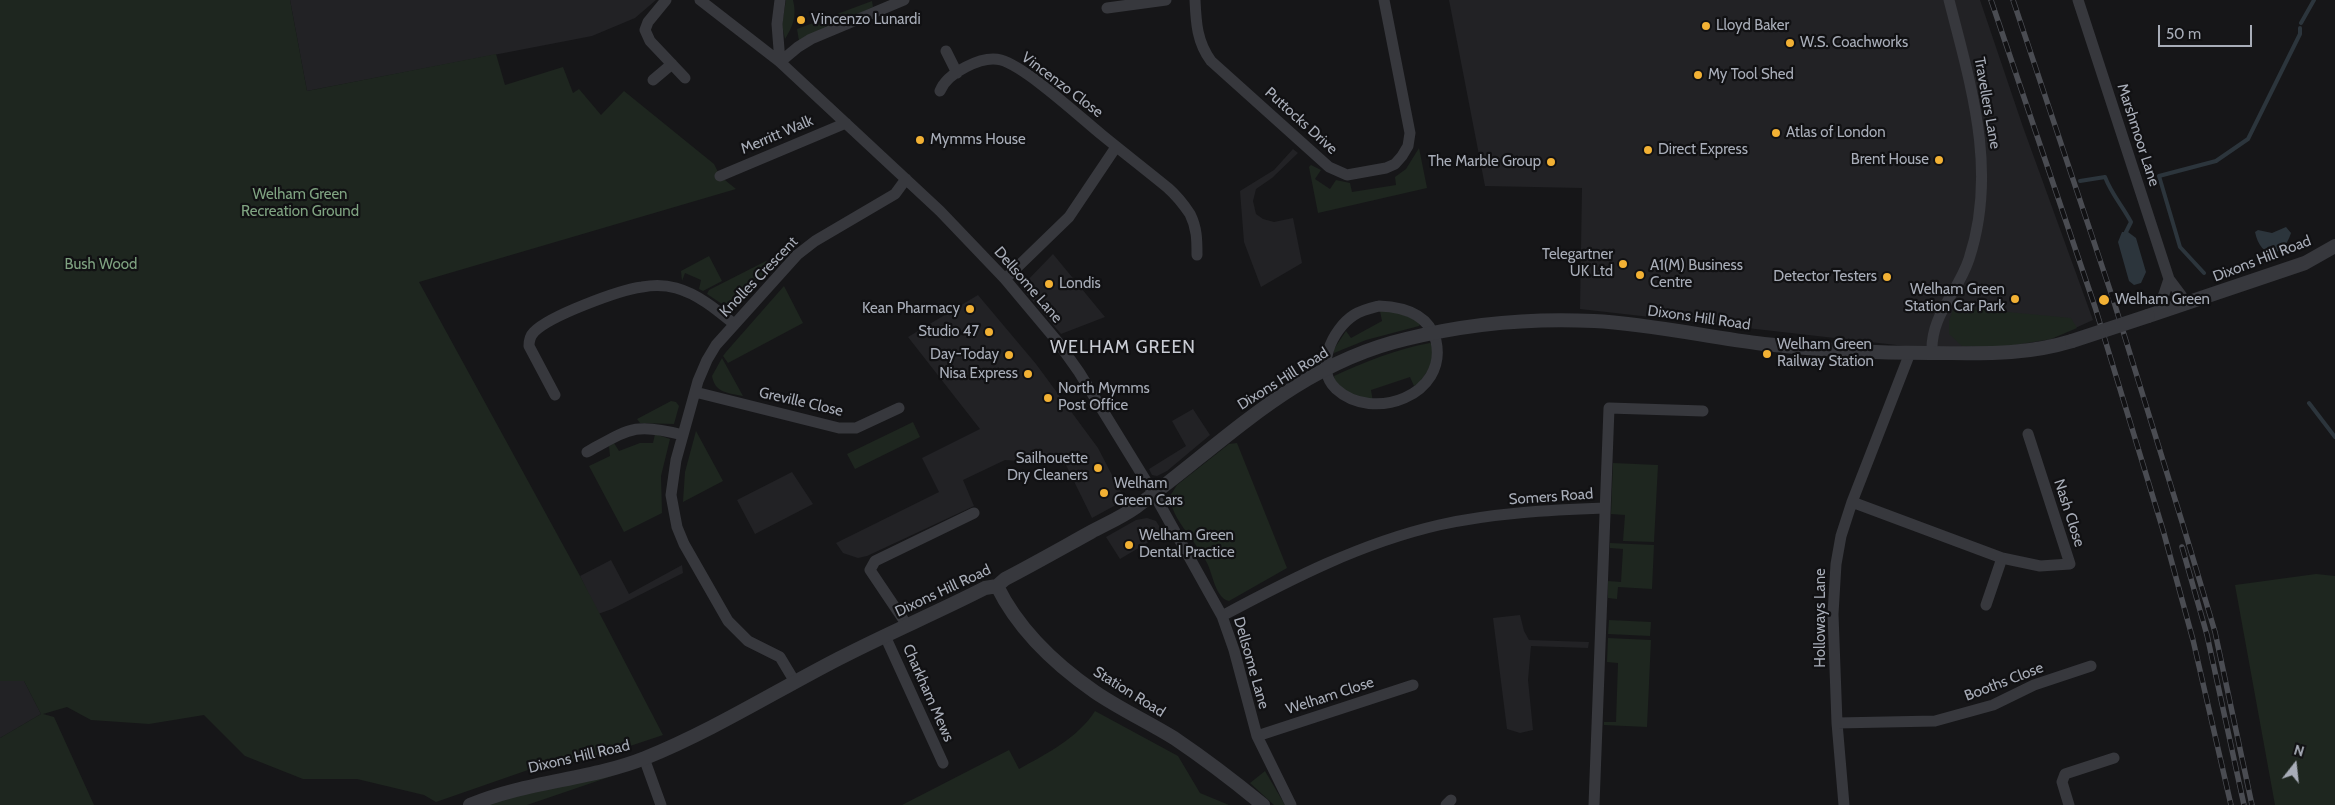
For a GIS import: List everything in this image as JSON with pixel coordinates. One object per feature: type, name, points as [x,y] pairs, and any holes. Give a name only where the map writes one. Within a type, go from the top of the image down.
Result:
[{"type":"street","points":[[666,0],[648,22],[645,30],[650,41],[685,78]]},
{"type":"street","name":"Dellsome Lane","points":[[700,0],[780,62],[940,210],[1005,279],[1057,341],[1079,372],[1154,494],[1222,616],[1234,650],[1257,736],[1291,805]]},
{"type":"street","points":[[780,0],[777,24],[780,62]]},
{"type":"street","points":[[780,62],[811,39],[904,0]]},
{"type":"street","points":[[1107,8],[1166,0]]},
{"type":"street","name":"Puttocks Drive","points":[[1195,0],[1198,37],[1203,50],[1211,61],[1330,167],[1347,175],[1390,166],[1402,156],[1408,146],[1410,133],[1384,0]]},
{"type":"street","name":"Travellers Lane","points":[[1932,353],[1931,338],[1935,324],[1969,259],[1979,212],[1983,181],[1982,144],[1974,100],[1949,0]]},
{"type":"street","name":"Marshmoor Lane","points":[[2078,0],[2169,279],[2187,303]]},
{"type":"street","points":[[946,51],[957,73]]},
{"type":"street","name":"Vincenzo Close","points":[[940,91],[945,82],[957,73],[989,59],[1000,60],[1012,65],[1169,189],[1182,204],[1197,232],[1198,255]]},
{"type":"street","points":[[653,80],[672,64]]},
{"type":"street","name":"Merritt Walk","points":[[720,176],[846,123]]},
{"type":"street","points":[[1005,279],[1069,217],[1116,147]]},
{"type":"street","name":"Knolles Crescent","points":[[794,682],[780,657],[748,641],[728,621],[684,544],[677,528],[671,495],[672,480],[683,434],[706,360],[734,324],[797,255],[816,241],[895,194],[906,179]]},
{"type":"street","name":"Dixons Hill Road","points":[[470,805],[526,786],[584,775],[644,758],[686,739],[907,625],[985,588],[998,586],[1005,579],[1132,510],[1236,426],[1293,388],[1324,369],[1379,346],[1434,333],[1508,324],[1596,321],[1646,326],[1762,344],[1830,350],[1980,355],[2007,354],[2033,351],[2072,341],[2305,263],[2335,246]]},
{"type":"street","points":[[2153,314],[2169,279]]},
{"type":"street","points":[[555,395],[529,346],[529,339],[537,329],[587,303],[641,287],[677,288],[696,296],[734,324]]},
{"type":"street","points":[[1379,306],[1406,310],[1427,321],[1434,333],[1438,353],[1433,372],[1421,388],[1403,399],[1368,405],[1355,402],[1344,396],[1333,386],[1324,369],[1329,349],[1340,329],[1353,316],[1364,310],[1379,306]]},
{"type":"street","name":"Holloways Lane","points":[[1844,805],[1837,723],[1834,590],[1840,536],[1910,353]]},
{"type":"street","name":"Greville Close","points":[[695,392],[838,428],[856,428],[899,408]]},
{"type":"street","points":[[1605,508],[1609,408],[1703,411]]},
{"type":"street","points":[[587,452],[626,431],[641,427],[659,428],[683,434]]},
{"type":"street","name":"Nash Close","points":[[1852,502],[2002,558],[2040,566],[2070,564],[2028,434]]},
{"type":"street","name":"Somers Road","points":[[1222,616],[1330,561],[1404,535],[1440,525],[1526,512],[1605,508],[1594,805]]},
{"type":"street","points":[[907,625],[870,570],[876,561],[974,513]]},
{"type":"street","points":[[1986,605],[2002,558]]},
{"type":"street","name":"Station Road","points":[[998,586],[1005,602],[1017,619],[1043,648],[1068,671],[1095,692],[1201,756],[1262,805]]},
{"type":"street","name":"Charkham Mews","points":[[885,636],[943,763]]},
{"type":"street","name":"Booths Close","points":[[1837,723],[1935,721],[1993,705],[2034,686],[2091,666]]},
{"type":"street","name":"Welham Close","points":[[1257,736],[1413,685]]},
{"type":"street","points":[[644,758],[661,805]]},
{"type":"street","points":[[2069,805],[2062,782],[2065,774],[2114,758]]},
{"type":"shaded area","points":[[290,0],[656,0],[635,18],[592,36],[307,91]]},
{"type":"shaded area","points":[[1449,0],[1980,0],[2023,127],[2093,320],[2051,339],[2002,347],[1905,346],[1580,309],[1582,188],[1485,186]]},
{"type":"shaded area","points":[[1293,149],[1298,153],[1272,178],[1256,189],[1253,201],[1256,214],[1263,219],[1274,222],[1293,218],[1302,263],[1261,287],[1244,242],[1240,191],[1274,170]]},
{"type":"shaded area","points":[[2286,227],[2291,233],[2283,248],[2272,253],[2262,248],[2255,232],[2258,230],[2272,233]]},
{"type":"shaded area","points":[[2122,232],[2128,232],[2136,238],[2146,272],[2141,283],[2134,285],[2129,281],[2118,242]]},
{"type":"shaded area","points":[[1053,254],[1105,317],[1061,334],[1021,287]]},
{"type":"shaded area","points":[[978,295],[1036,364],[1098,448],[1125,500],[1092,518],[1066,465],[1005,460],[963,480],[974,506],[867,556],[858,558],[843,553],[836,543],[939,492],[922,458],[980,429],[908,337]]},
{"type":"shaded area","points":[[1193,409],[1210,435],[1167,471],[1157,476],[1152,475],[1149,469],[1186,446],[1172,421]]},
{"type":"shaded area","points":[[792,472],[813,504],[755,534],[737,500]]},
{"type":"shaded area","points":[[1147,518],[1156,521],[1161,529],[1147,543],[1120,559],[1106,537],[1136,520]]},
{"type":"shaded area","points":[[611,560],[629,594],[682,565],[683,573],[612,609],[598,614],[580,576]]},
{"type":"shaded area","points":[[1520,615],[1524,631],[1529,640],[1589,642],[1588,648],[1531,646],[1528,680],[1533,730],[1520,733],[1507,729],[1493,618]]},
{"type":"shaded area","points":[[0,681],[24,681],[41,714],[0,738]]},
{"type":"green space","points":[[0,0],[290,0],[307,91],[496,54],[505,85],[563,67],[573,93],[579,89],[601,115],[624,91],[714,164],[720,176],[736,189],[419,282],[580,576],[663,735],[591,759],[528,770],[436,802],[424,795],[357,779],[303,779],[245,756],[204,715],[149,724],[91,720],[67,707],[43,714],[54,717],[94,805],[0,805],[0,738],[41,714],[24,681],[0,681]]},
{"type":"green space","points":[[786,0],[793,0],[795,11],[792,25],[785,39],[782,25]]},
{"type":"green space","points":[[872,1],[873,7],[799,41],[797,29]]},
{"type":"green space","points":[[1419,148],[1427,188],[1318,213],[1309,167],[1311,165],[1321,170],[1315,179],[1330,189],[1336,180],[1350,183],[1352,192],[1396,185],[1395,177],[1406,169]]},
{"type":"green space","points":[[709,256],[722,281],[703,291],[699,289],[701,280],[685,273],[682,281],[681,271]]},
{"type":"green space","points":[[766,261],[770,261],[768,271],[736,305],[725,306],[707,294],[709,290]]},
{"type":"green space","points":[[784,286],[803,323],[728,363],[723,356]]},
{"type":"green space","points":[[1954,307],[2071,318],[2077,328],[2051,339],[2002,347],[1962,346],[1949,334],[1949,321]]},
{"type":"green space","points":[[1380,311],[1391,311],[1421,323],[1419,326],[1366,340],[1334,353],[1334,349],[1346,331],[1351,338],[1382,321]]},
{"type":"green space","points":[[1430,343],[1433,345],[1434,362],[1419,383],[1414,386],[1410,377],[1371,390],[1373,402],[1337,388],[1334,376],[1381,356]]},
{"type":"green space","points":[[722,358],[743,396],[723,391],[716,386],[712,376]]},
{"type":"green space","points":[[671,401],[676,402],[679,406],[674,424],[640,423],[637,419]]},
{"type":"green space","points":[[913,422],[920,437],[855,469],[847,454]]},
{"type":"green space","points":[[696,431],[723,481],[683,502],[685,472]]},
{"type":"green space","points":[[655,434],[670,439],[661,476],[662,513],[624,532],[589,466],[610,456],[609,446],[614,443],[619,451],[640,443],[653,443]]},
{"type":"green space","points":[[1237,443],[1287,568],[1229,601],[1224,599],[1217,591],[1203,555],[1175,514],[1170,496],[1177,485],[1229,444]]},
{"type":"green space","points":[[1613,463],[1658,465],[1654,542],[1623,541],[1625,515],[1611,514]]},
{"type":"green space","points":[[1610,543],[1654,545],[1652,589],[1618,587],[1617,599],[1608,598],[1608,581],[1621,582],[1623,549],[1610,548]]},
{"type":"green space","points":[[2316,574],[2335,576],[2335,805],[2275,805],[2235,585]]},
{"type":"green space","points":[[1609,620],[1651,622],[1650,636],[1608,634]]},
{"type":"green space","points":[[1608,638],[1651,640],[1647,727],[1604,725],[1604,722],[1616,722],[1618,663],[1607,662]]},
{"type":"green space","points":[[1095,711],[1178,756],[1200,793],[1229,805],[902,805],[1009,750],[1019,769],[1071,737],[1088,721]]},
{"type":"green space","points":[[1265,771],[1285,805],[1274,805],[1250,783]]},
{"type":"green space","points":[[615,775],[527,805],[487,805],[514,795]]},
{"type":"waterway","points":[[2301,23],[2314,0]]},
{"type":"waterway","points":[[2204,273],[2180,247],[2159,176],[2216,161],[2248,139],[2300,34],[2300,28]]},
{"type":"waterway","points":[[2080,181],[2105,177],[2131,222],[2126,232]]},
{"type":"waterway","points":[[2309,403],[2335,437]]},
{"type":"railway","points":[[1991,0],[2095,307],[2163,530],[2193,640],[2231,805]]},
{"type":"railway","points":[[2013,0],[2114,302],[2215,632],[2252,805]]},
{"type":"railway","points":[[2182,547],[2207,635],[2244,805]]},
{"type":"place","name":"Vincenzo Lunardi","points":[[801,20]]},
{"type":"place","name":"Lloyd Baker","points":[[1706,26]]},
{"type":"place","name":"W.S. Coachworks","points":[[1790,43]]},
{"type":"place","name":"My Tool Shed","points":[[1698,75]]},
{"type":"place","name":"Atlas of London","points":[[1776,133]]},
{"type":"place","name":"Mymms House","points":[[920,140]]},
{"type":"place","name":"Direct Express","points":[[1648,150]]},
{"type":"place","name":"Brent House","points":[[1939,160]]},
{"type":"place","name":"The Marble Group","points":[[1551,162]]},
{"type":"place","name":"Telegartner UK Ltd","points":[[1623,264]]},
{"type":"place","name":"A1(M) Business Centre","points":[[1640,275]]},
{"type":"place","name":"Detector Testers","points":[[1887,277]]},
{"type":"place","name":"Londis","points":[[1049,284]]},
{"type":"place","name":"Welham Green Station Car Park","points":[[2015,299]]},
{"type":"place","name":"Welham Green","points":[[2104,300]]},
{"type":"place","name":"Kean Pharmacy","points":[[970,309]]},
{"type":"place","name":"Studio 47","points":[[989,332]]},
{"type":"place","name":"Welham Green Railway Station","points":[[1767,354]]},
{"type":"place","name":"Day-Today","points":[[1009,355]]},
{"type":"place","name":"Nisa Express","points":[[1028,374]]},
{"type":"place","name":"North Mymms Post Office","points":[[1048,398]]},
{"type":"place","name":"Sailhouette Dry Cleaners","points":[[1098,468]]},
{"type":"place","name":"Welham Green Cars","points":[[1104,493]]},
{"type":"place","name":"Welham Green Dental Practice","points":[[1129,545]]},
{"type":"district","name":"WELHAM GREEN","points":[[1123,348]]},
{"type":"park label","name":"Welham Green Recreation Ground","points":[[300,204]]},
{"type":"park label","name":"Bush Wood","points":[[101,265]]}]
